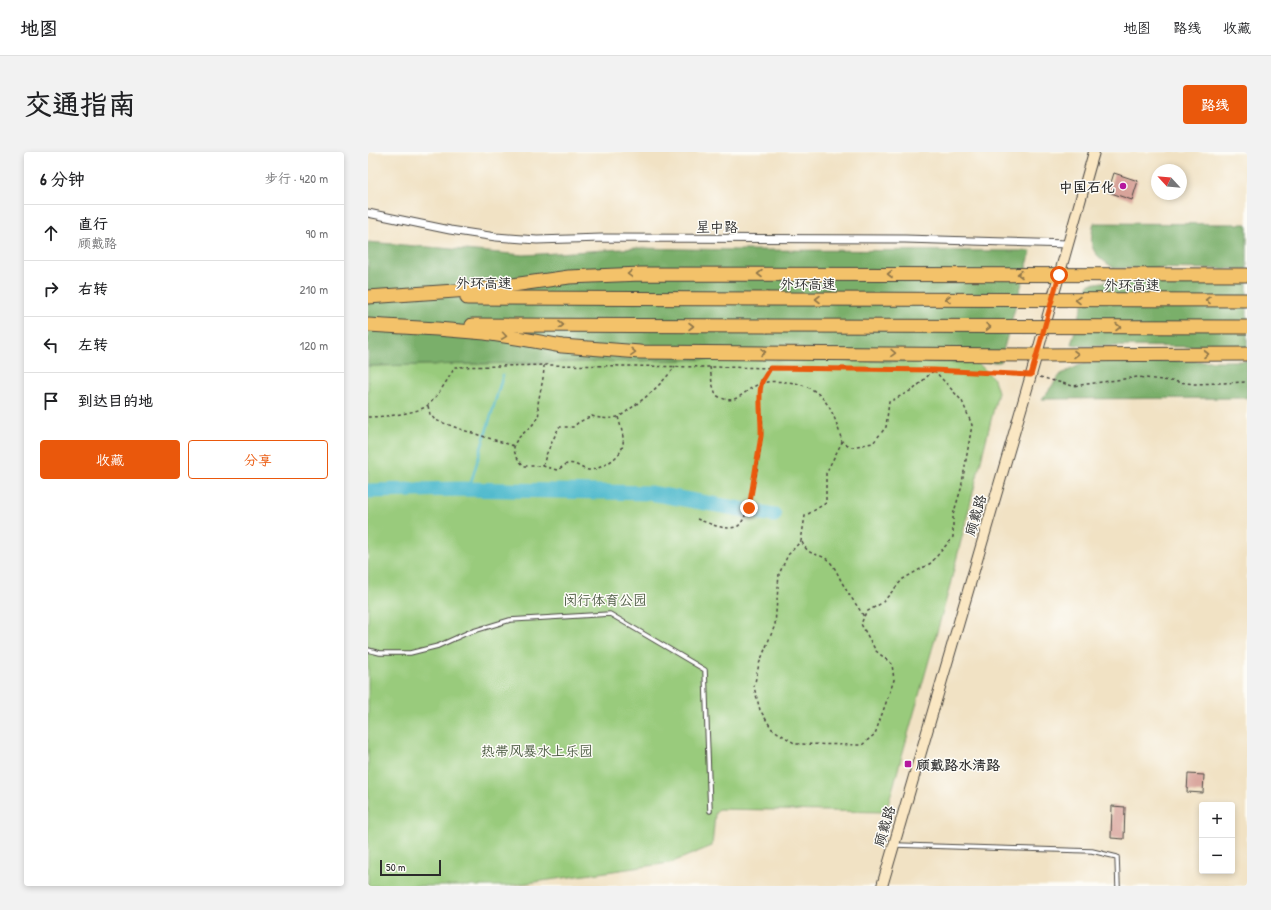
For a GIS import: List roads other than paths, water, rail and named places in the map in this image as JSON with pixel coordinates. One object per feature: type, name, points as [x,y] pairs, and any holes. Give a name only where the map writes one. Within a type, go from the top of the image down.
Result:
[{"type":"highway","points":[[368,297],[454,292],[569,277],[611,275],[1247,275]]},
{"type":"highway","name":"外环高速","points":[[368,297],[1247,300]]},
{"type":"highway","points":[[368,325],[461,331],[562,346],[640,352],[1037,355],[1247,354]]},
{"type":"highway","points":[[368,325],[1247,327]]},
{"type":"main road","name":"顾戴路","points":[[882,886],[1037,355],[1094,152]]},
{"type":"street","name":"星中路","points":[[368,213],[450,230],[496,237],[537,240],[602,238],[890,239],[1068,244]]},
{"type":"lane","points":[[368,650],[380,653],[410,653],[438,646],[467,633],[510,620],[610,614],[705,670],[710,812]]},
{"type":"lane","points":[[894,845],[1092,851],[1117,858],[1118,886]]},
{"type":"waterway","points":[[469,489],[503,375]]},
{"type":"waterway","points":[[368,491],[461,489],[650,493],[774,515]]},
{"type":"place","name":"中国石化","points":[[1123,186]]},
{"type":"place","name":"顾戴路水清路","points":[[908,764]]},
{"type":"park label","name":"闵行体育公园","points":[[605,599]]},
{"type":"park label","name":"热带风暴水上乐园","points":[[537,750]]}]
